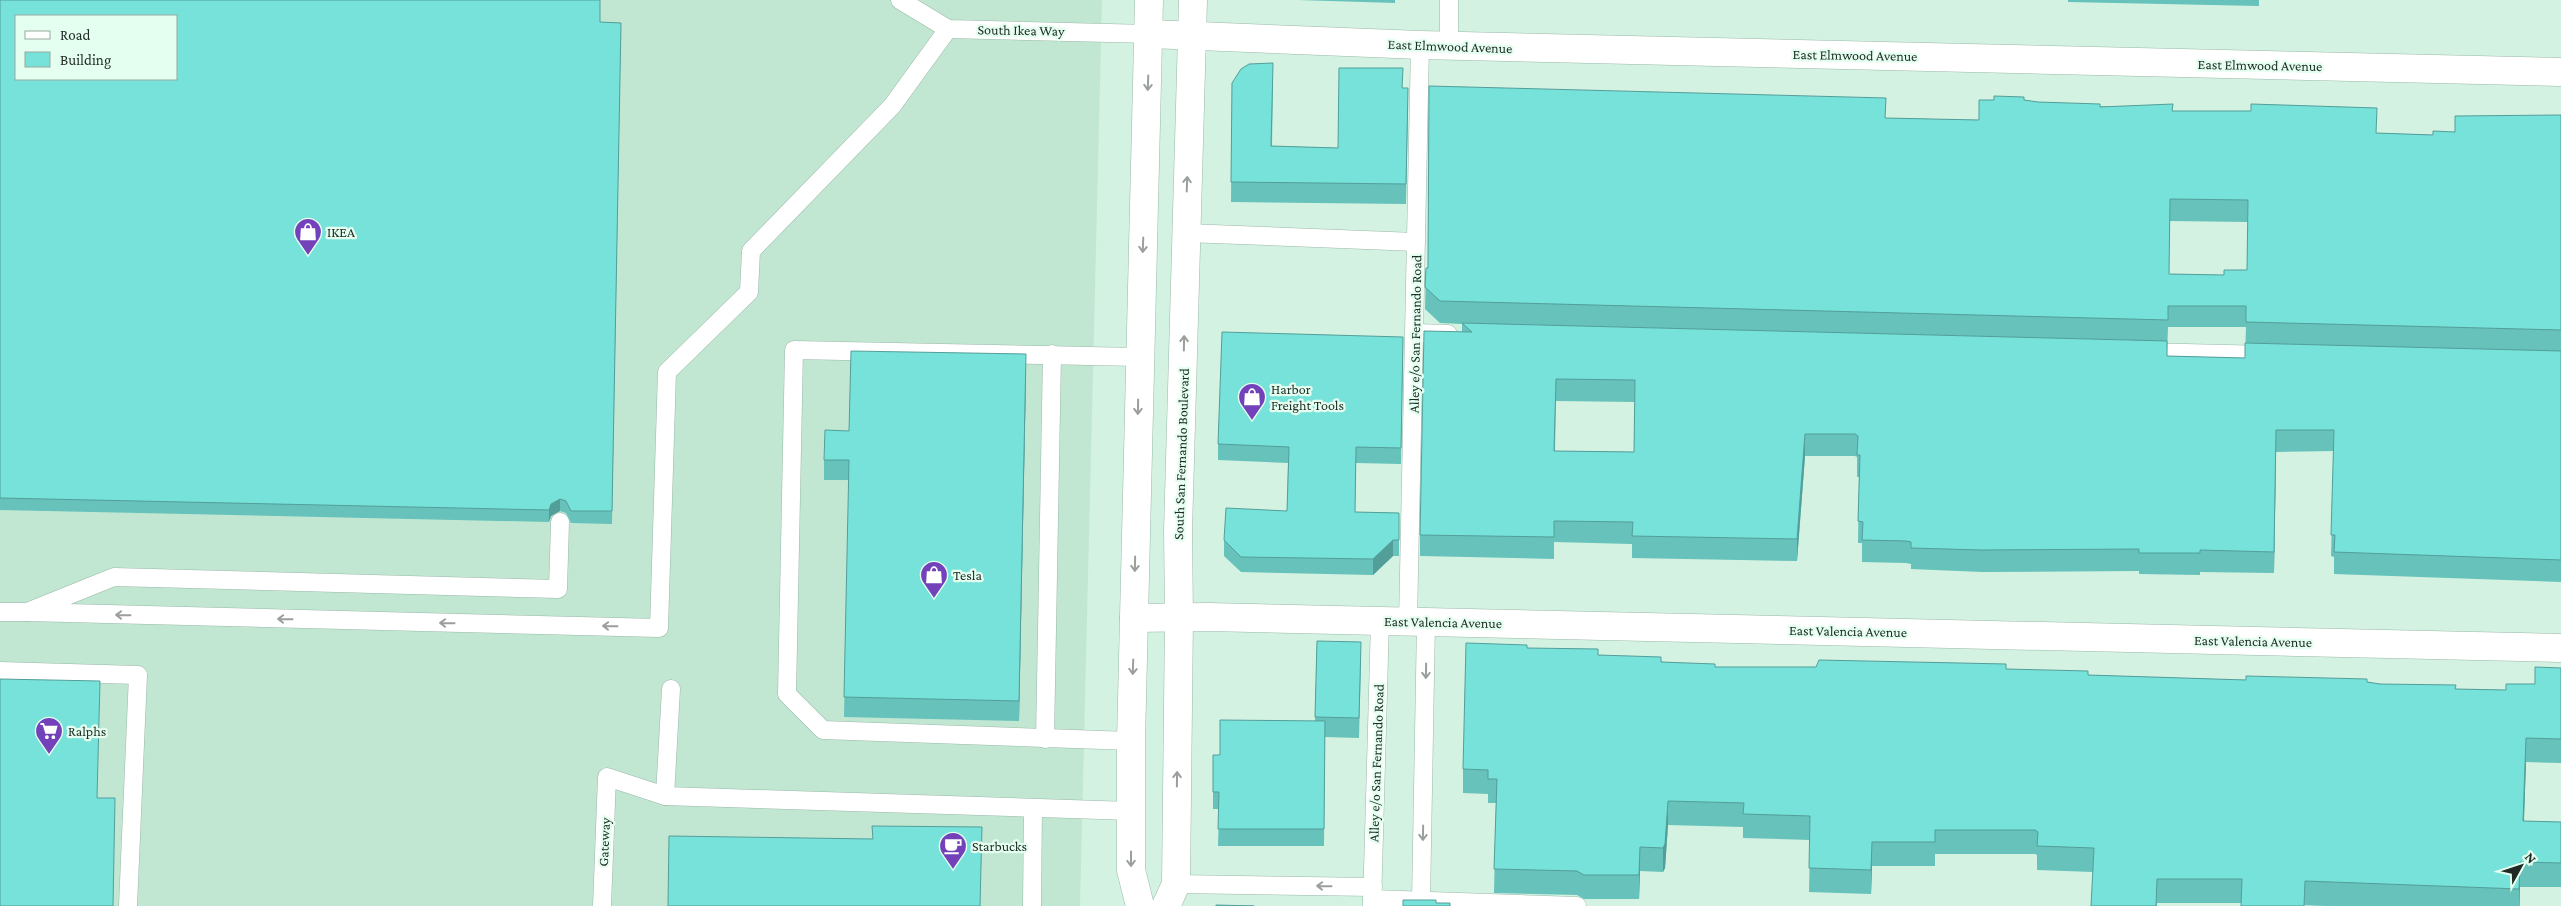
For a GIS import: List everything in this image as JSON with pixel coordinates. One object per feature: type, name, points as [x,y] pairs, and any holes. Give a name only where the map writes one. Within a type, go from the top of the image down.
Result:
[{"type":"street","points":[[1140,906],[1131,870],[1131,741],[1139,357],[1150,34],[1149,0]]},
{"type":"street","name":"South San Fernando Boulevard","points":[[1171,895],[1179,617],[1178,531],[1193,0]]},
{"type":"street","name":"East Elmwood Avenue","points":[[1150,34],[1448,46],[2561,72]]},
{"type":"street","name":"East Valencia Avenue","points":[[1134,618],[1179,617],[1380,621],[2561,648]]},
{"type":"lane","name":"South Ikea Way","points":[[900,0],[948,29],[1150,34]]},
{"type":"lane","points":[[1448,46],[1449,0]]},
{"type":"lane","points":[[0,612],[659,628],[667,372],[749,292],[751,251],[892,106],[948,29]]},
{"type":"lane","name":"Alley e/o San Fernando Road","points":[[1420,45],[1415,333],[1421,901]]},
{"type":"lane","points":[[1186,233],[1416,242]]},
{"type":"lane","points":[[1415,333],[1465,335]]},
{"type":"lane","points":[[1131,741],[823,730],[786,694],[794,350],[1139,357]]},
{"type":"lane","points":[[2122,351],[2282,355]]},
{"type":"lane","points":[[1044,739],[1052,354]]},
{"type":"lane","points":[[27,612],[114,577],[558,589],[560,522]]},
{"type":"lane","name":"Alley e/o San Fernando Road","points":[[1373,897],[1380,621]]},
{"type":"lane","points":[[0,671],[138,675],[128,906]]},
{"type":"lane","points":[[671,689],[666,796],[1131,811]]},
{"type":"lane","name":"Gateway","points":[[602,906],[607,777],[666,796]]},
{"type":"lane","points":[[1032,906],[1033,808]]},
{"type":"lane","points":[[1171,895],[1373,897],[1421,901],[1576,906]]},
{"type":"shaded area","points":[[0,0],[1102,0],[1080,906],[0,906]]},
{"type":"building","name":"IKEA","points":[[0,0],[600,0],[600,22],[621,23],[612,511],[571,511],[566,501],[560,499],[551,504],[549,510],[0,498]]},
{"type":"building","points":[[1273,63],[1271,146],[1338,148],[1339,68],[1403,68],[1402,88],[1408,88],[1406,184],[1231,182],[1232,83],[1241,69],[1249,64]]},
{"type":"building","points":[[1429,86],[1886,98],[1885,118],[1979,120],[1979,100],[1994,100],[1994,96],[2024,97],[2024,100],[2038,102],[2100,104],[2100,107],[2173,104],[2172,111],[2251,111],[2251,104],[2377,108],[2376,133],[2433,135],[2433,131],[2455,132],[2455,116],[2561,115],[2561,330],[2246,322],[2246,306],[2168,306],[2168,320],[1440,301],[1425,287],[1426,268],[1428,268]],"holes":[[[2170,199],[2248,200],[2247,270],[2224,270],[2224,275],[2169,274]]]},
{"type":"building","points":[[1462,323],[2167,341],[2167,356],[2245,358],[2245,343],[2561,351],[2561,560],[2334,552],[2335,535],[2331,535],[2334,430],[2276,430],[2274,552],[2200,550],[2200,553],[2139,553],[2139,549],[1982,550],[1911,548],[1911,542],[1906,541],[1862,540],[1863,522],[1858,521],[1860,455],[1857,455],[1858,436],[1855,434],[1805,434],[1797,539],[1632,536],[1633,522],[1554,521],[1554,537],[1420,535],[1424,331],[1472,332]],"holes":[[[1556,379],[1635,380],[1634,452],[1554,451]]]},
{"type":"building","points":[[1222,332],[1403,337],[1401,448],[1356,447],[1355,512],[1399,513],[1399,540],[1393,540],[1373,559],[1241,557],[1224,540],[1226,508],[1287,511],[1289,447],[1218,444]]},
{"type":"building","name":"Tesla","points":[[851,351],[1026,354],[1019,701],[844,697],[849,460],[824,460],[825,430],[849,431]]},
{"type":"building","points":[[1317,641],[1361,642],[1359,718],[1315,717]]},
{"type":"building","points":[[1466,643],[1527,645],[1527,648],[1598,649],[1598,655],[1661,657],[1661,662],[1715,664],[1715,667],[1816,667],[1819,660],[2006,664],[2006,669],[2088,671],[2088,675],[2246,680],[2246,676],[2367,679],[2367,682],[2380,684],[2456,685],[2455,689],[2506,690],[2506,684],[2535,684],[2535,667],[2561,668],[2561,739],[2526,738],[2523,821],[2561,822],[2561,863],[2520,862],[2519,889],[2305,881],[2304,906],[2241,906],[2242,879],[2157,879],[2156,906],[2091,906],[2094,848],[2037,846],[2038,832],[2035,830],[1935,830],[1935,842],[1872,842],[1871,870],[1809,868],[1810,816],[1743,814],[1744,803],[1668,801],[1665,844],[1663,848],[1640,847],[1639,875],[1584,875],[1577,871],[1494,869],[1497,779],[1488,779],[1488,770],[1463,769]]},
{"type":"building","name":"Ralphs","points":[[0,679],[100,681],[97,798],[115,798],[113,906],[0,906]]},
{"type":"building","points":[[1220,720],[1325,721],[1324,829],[1218,829],[1219,792],[1213,792],[1213,755],[1220,755]]},
{"type":"building","points":[[872,826],[982,827],[980,906],[668,906],[669,836],[873,839]]},
{"type":"building","points":[[1403,900],[1436,900],[1436,903],[1450,903],[1450,906],[1403,906]]},
{"type":"building","points":[[1216,905],[1254,906],[1216,906]]},
{"type":"place","name":"IKEA","points":[[308,256]]},
{"type":"place","name":"Harbor Freight Tools","points":[[1252,421]]},
{"type":"place","name":"Tesla","points":[[934,599]]},
{"type":"place","name":"Ralphs","points":[[49,755]]},
{"type":"place","name":"Starbucks","points":[[953,870]]}]
